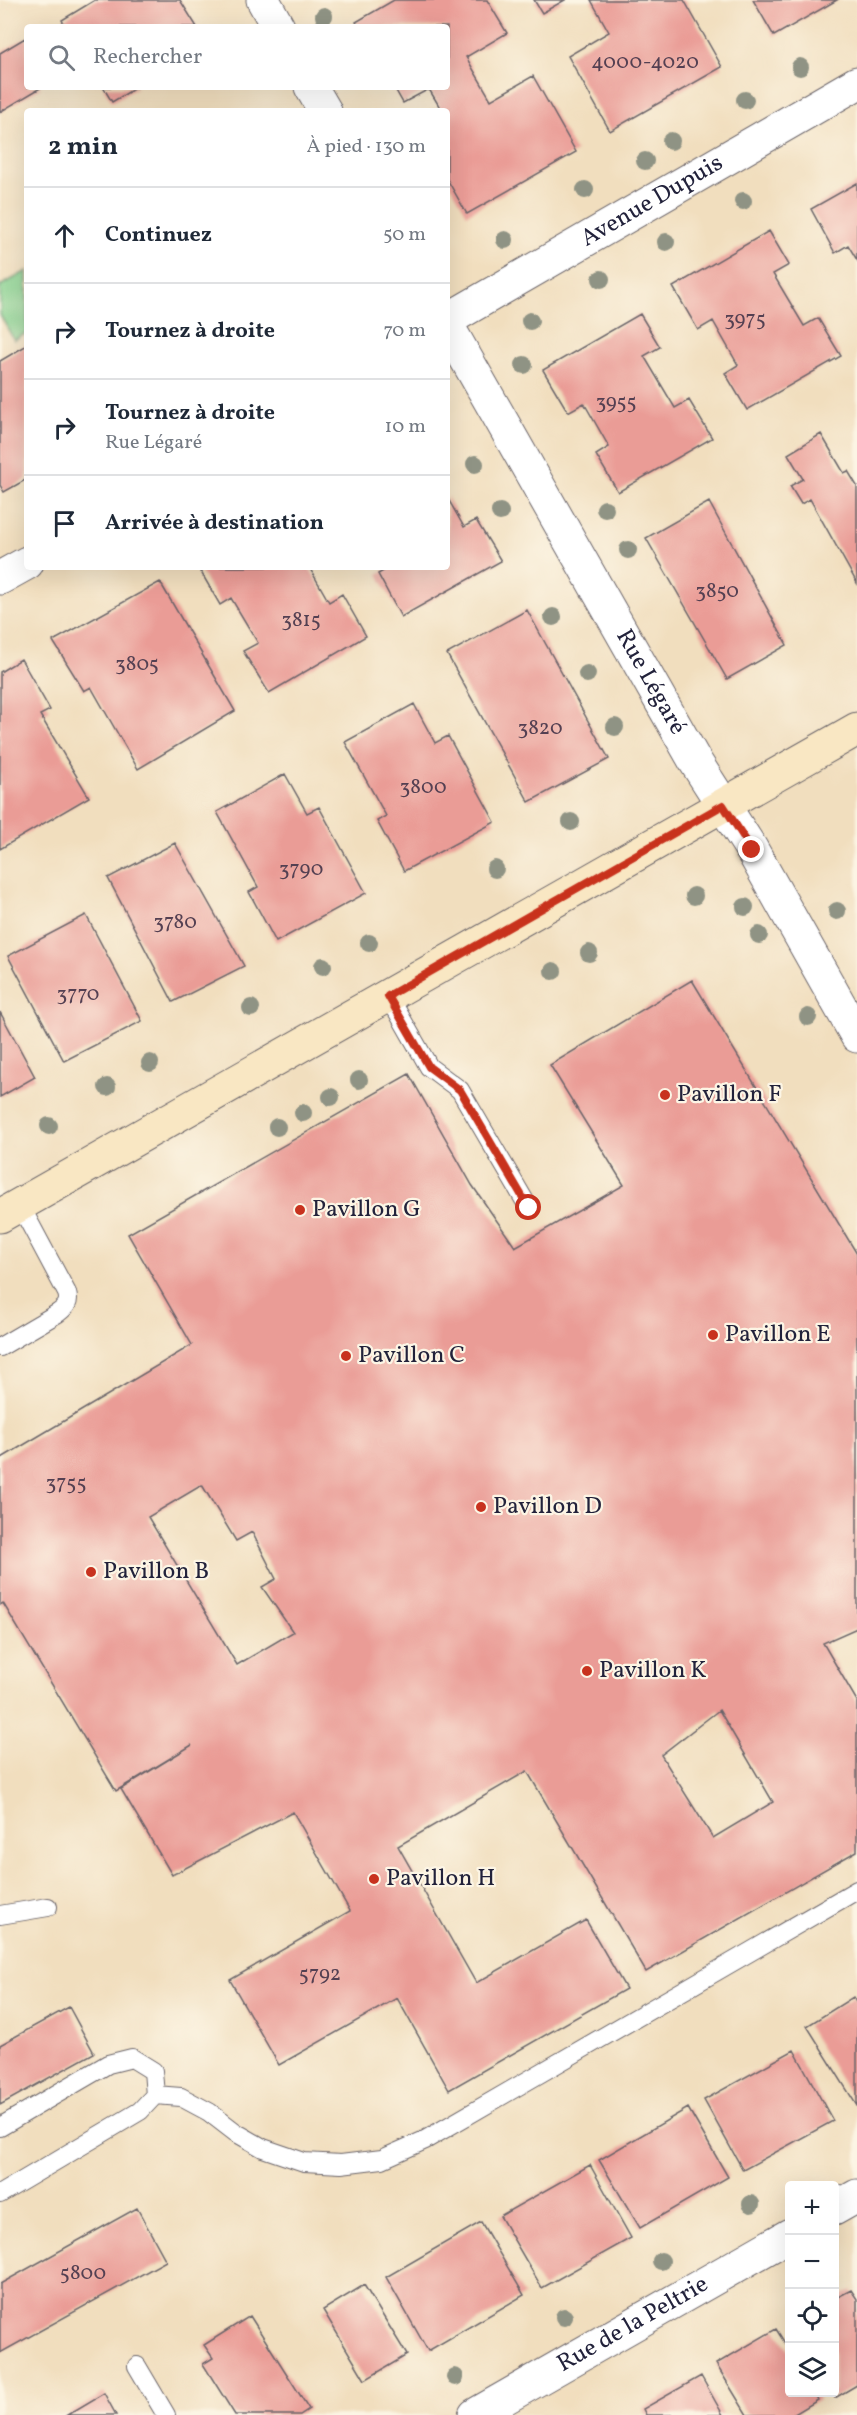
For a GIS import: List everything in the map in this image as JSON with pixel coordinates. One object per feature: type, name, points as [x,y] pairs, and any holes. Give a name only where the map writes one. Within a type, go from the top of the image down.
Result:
[{"type":"main road","points":[[10,1210],[857,729]]},
{"type":"street","points":[[263,0],[276,24]]},
{"type":"street","name":"Avenue Dupuis","points":[[450,318],[857,83]]},
{"type":"street","points":[[313,90],[322,108]]},
{"type":"street","name":"Rue Légaré","points":[[450,330],[695,761],[752,850],[857,1036]]},
{"type":"street","points":[[0,578],[24,565]]},
{"type":"street","points":[[839,2206],[857,2196]]},
{"type":"street","name":"Rue de la Peltrie","points":[[475,2415],[785,2237]]},
{"type":"lane","points":[[388,996],[429,1067],[460,1090],[529,1208]]},
{"type":"lane","points":[[0,1347],[58,1313],[66,1307],[68,1302],[67,1293],[10,1210]]},
{"type":"lane","points":[[155,2095],[181,2097],[209,2112],[235,2132],[263,2148],[304,2162],[341,2164],[382,2159],[425,2140],[857,1890]]},
{"type":"lane","points":[[0,1915],[48,1907]]},
{"type":"lane","points":[[0,2127],[108,2064],[132,2058],[153,2071],[155,2095],[140,2111],[0,2194]]},
{"type":"lane","points":[[137,2366],[166,2415]]},
{"type":"green space","points":[[24,273],[24,335],[14,340],[0,315],[0,286]]},
{"type":"building","points":[[95,0],[180,0],[195,24],[64,24],[62,20]]},
{"type":"building","points":[[394,0],[487,0],[507,33],[466,57],[491,100],[533,76],[576,152],[467,214],[450,184],[450,108],[440,108],[430,90],[450,90],[450,24],[357,24],[356,22]]},
{"type":"building","points":[[534,0],[565,0],[542,13]]},
{"type":"building","points":[[591,0],[684,0],[722,67],[610,131],[568,56],[609,32]]},
{"type":"building","points":[[753,0],[837,0],[774,36]]},
{"type":"building","points":[[24,39],[24,90],[37,90],[0,112],[0,53]]},
{"type":"building","points":[[105,90],[132,90],[112,102]]},
{"type":"building","points":[[396,90],[427,90],[403,103]]},
{"type":"building","points":[[857,183],[857,260],[848,245],[835,253],[811,209]]},
{"type":"building","points":[[769,231],[789,265],[773,274],[804,326],[818,318],[841,356],[747,410],[725,373],[738,365],[713,321],[698,330],[673,287]]},
{"type":"building","points":[[640,314],[660,347],[644,356],[675,408],[689,400],[712,438],[618,492],[596,455],[609,447],[584,403],[568,412],[543,370]]},
{"type":"building","points":[[24,347],[24,481],[4,492],[0,485],[0,361]]},
{"type":"building","points":[[821,434],[844,473],[848,471],[857,486],[857,583],[810,499],[801,504],[790,486],[803,479],[788,454]]},
{"type":"building","points":[[450,502],[464,527],[476,520],[501,561],[401,617],[378,574],[385,570],[450,570]]},
{"type":"building","points":[[709,502],[787,645],[727,679],[646,538]]},
{"type":"building","points":[[200,570],[311,570],[329,602],[342,594],[366,636],[269,693],[243,651],[258,643],[231,598],[220,605]]},
{"type":"building","points":[[160,582],[235,711],[138,769],[91,687],[84,691],[53,641]]},
{"type":"building","points":[[527,610],[609,759],[529,802],[447,654]]},
{"type":"building","points":[[21,659],[50,710],[40,715],[89,797],[0,849],[0,672]]},
{"type":"building","points":[[414,704],[435,743],[448,736],[495,822],[404,871],[377,821],[386,816],[345,742]]},
{"type":"building","points":[[285,774],[307,813],[319,807],[366,893],[276,942],[249,892],[258,887],[217,812]]},
{"type":"building","points":[[175,843],[244,966],[173,1002],[108,878]]},
{"type":"building","points":[[86,915],[142,1021],[64,1061],[8,956]]},
{"type":"building","points":[[692,980],[857,1254],[857,1628],[823,1643],[857,1701],[857,1851],[646,1972],[527,1771],[398,1846],[476,1983],[586,1920],[626,1989],[449,2090],[397,1998],[279,2065],[230,1980],[350,1911],[293,1812],[172,1875],[121,1789],[192,1745],[116,1791],[3,1603],[0,1605],[0,1459],[192,1345],[128,1234],[409,1074],[472,1185],[515,1247],[624,1185],[550,1065]],"holes":[[[202,1485],[236,1541],[252,1532],[276,1579],[262,1587],[293,1632],[237,1665],[148,1517]],[[719,1710],[773,1802],[713,1838],[661,1755]]]},
{"type":"building","points":[[0,1012],[35,1077],[0,1097]]},
{"type":"building","points":[[853,1997],[857,2004],[857,2106],[807,2026]]},
{"type":"building","points":[[69,2007],[94,2053],[0,2105],[0,2045]]},
{"type":"building","points":[[794,2050],[833,2121],[743,2170],[704,2100]]},
{"type":"building","points":[[688,2108],[728,2177],[640,2228],[599,2160]]},
{"type":"building","points":[[590,2165],[631,2238],[542,2288],[500,2216]]},
{"type":"building","points":[[137,2208],[166,2261],[0,2353],[0,2284]]},
{"type":"building","points":[[481,2222],[524,2295],[428,2351],[386,2277]]},
{"type":"building","points":[[364,2285],[407,2355],[365,2380],[323,2310]]},
{"type":"building","points":[[851,2290],[857,2299],[857,2385],[839,2396],[839,2343],[839,2296]]},
{"type":"building","points":[[250,2316],[309,2409],[300,2415],[235,2415],[203,2364],[213,2358],[204,2345]]},
{"type":"building","points":[[776,2329],[785,2343],[785,2397],[816,2397],[818,2400],[793,2415],[747,2415],[716,2364]]},
{"type":"building","points":[[701,2376],[723,2415],[646,2415],[643,2409]]},
{"type":"building","points":[[104,2393],[116,2415],[67,2415]]},
{"type":"place","name":"Pavillon F","points":[[665,1095]]},
{"type":"place","name":"Pavillon G","points":[[300,1210]]},
{"type":"place","name":"Pavillon E","points":[[713,1335]]},
{"type":"place","name":"Pavillon C","points":[[346,1356]]},
{"type":"place","name":"Pavillon D","points":[[481,1507]]},
{"type":"place","name":"Pavillon B","points":[[91,1572]]},
{"type":"place","name":"Pavillon K","points":[[587,1671]]},
{"type":"place","name":"Pavillon H","points":[[374,1879]]},
{"type":"route","points":[[529,1208],[460,1090],[429,1067],[388,996],[723,805],[752,850]]}]
